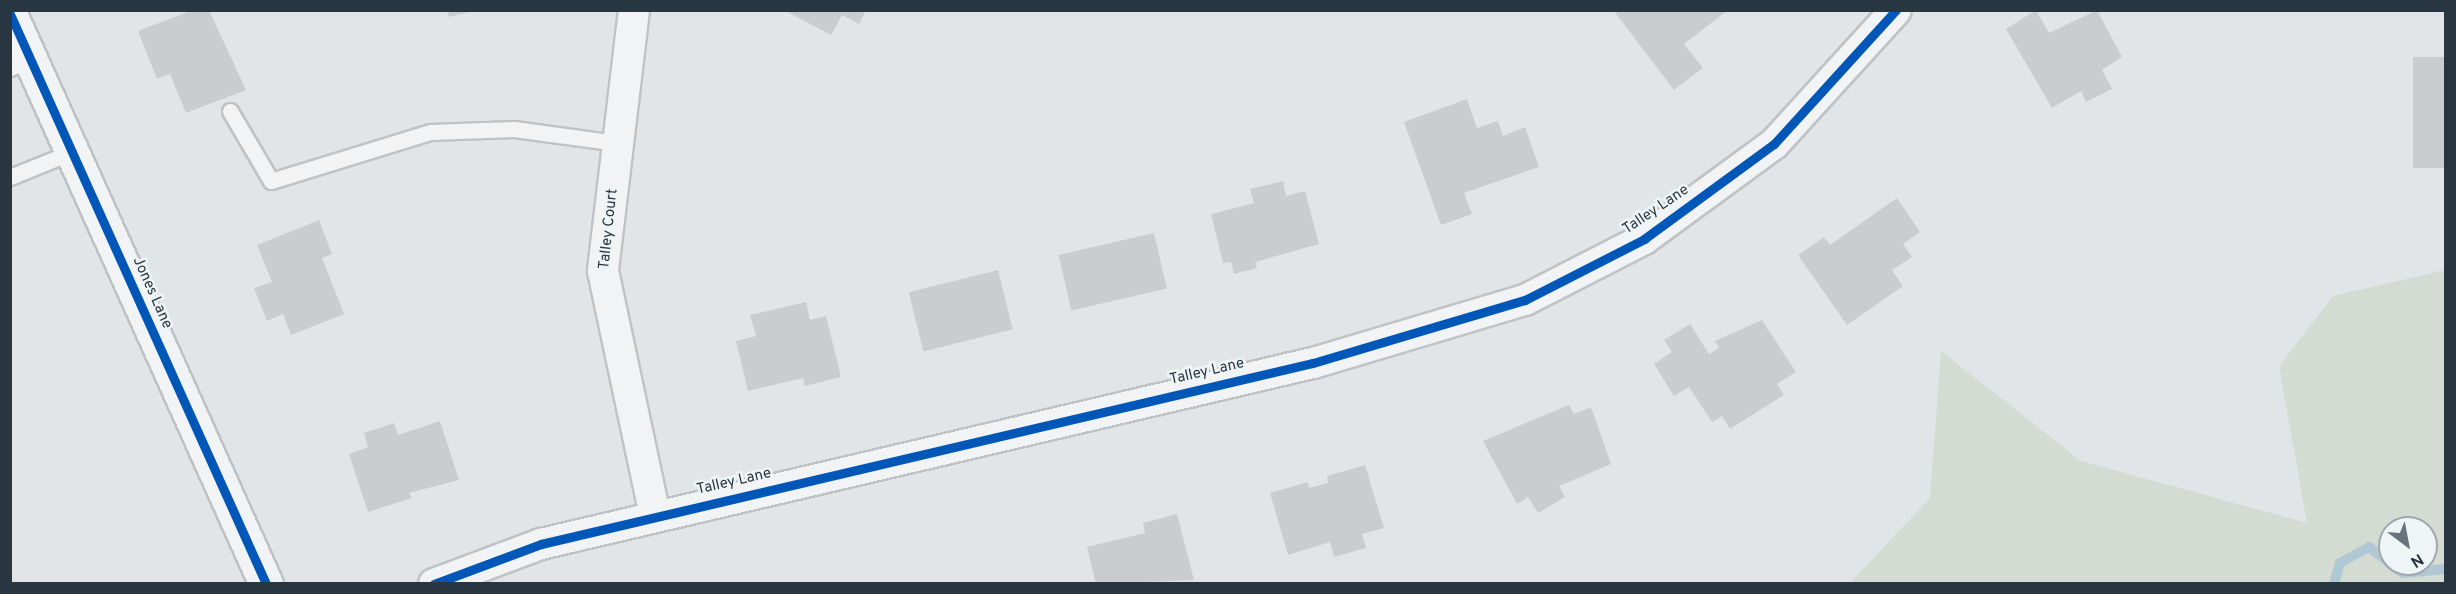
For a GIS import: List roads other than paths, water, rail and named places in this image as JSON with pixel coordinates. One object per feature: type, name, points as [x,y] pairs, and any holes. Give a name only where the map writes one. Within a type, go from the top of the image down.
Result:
[{"type":"street","name":"Talley Court","points":[[634,10],[603,271],[655,516]]},
{"type":"street","name":"Talley Lane","points":[[435,584],[541,543],[1313,363],[1525,300],[1644,239],[1774,144],[1896,10]]},
{"type":"street","name":"Jones Lane","points":[[10,14],[21,64],[72,152],[266,584]]},
{"type":"lane","points":[[230,111],[271,181],[430,132],[514,129],[618,142]]},
{"type":"lane","points":[[10,177],[72,152]]},
{"type":"waterway","points":[[2334,584],[2340,563],[2369,547],[2378,554]]},
{"type":"waterway","points":[[2438,570],[2446,569]]}]
